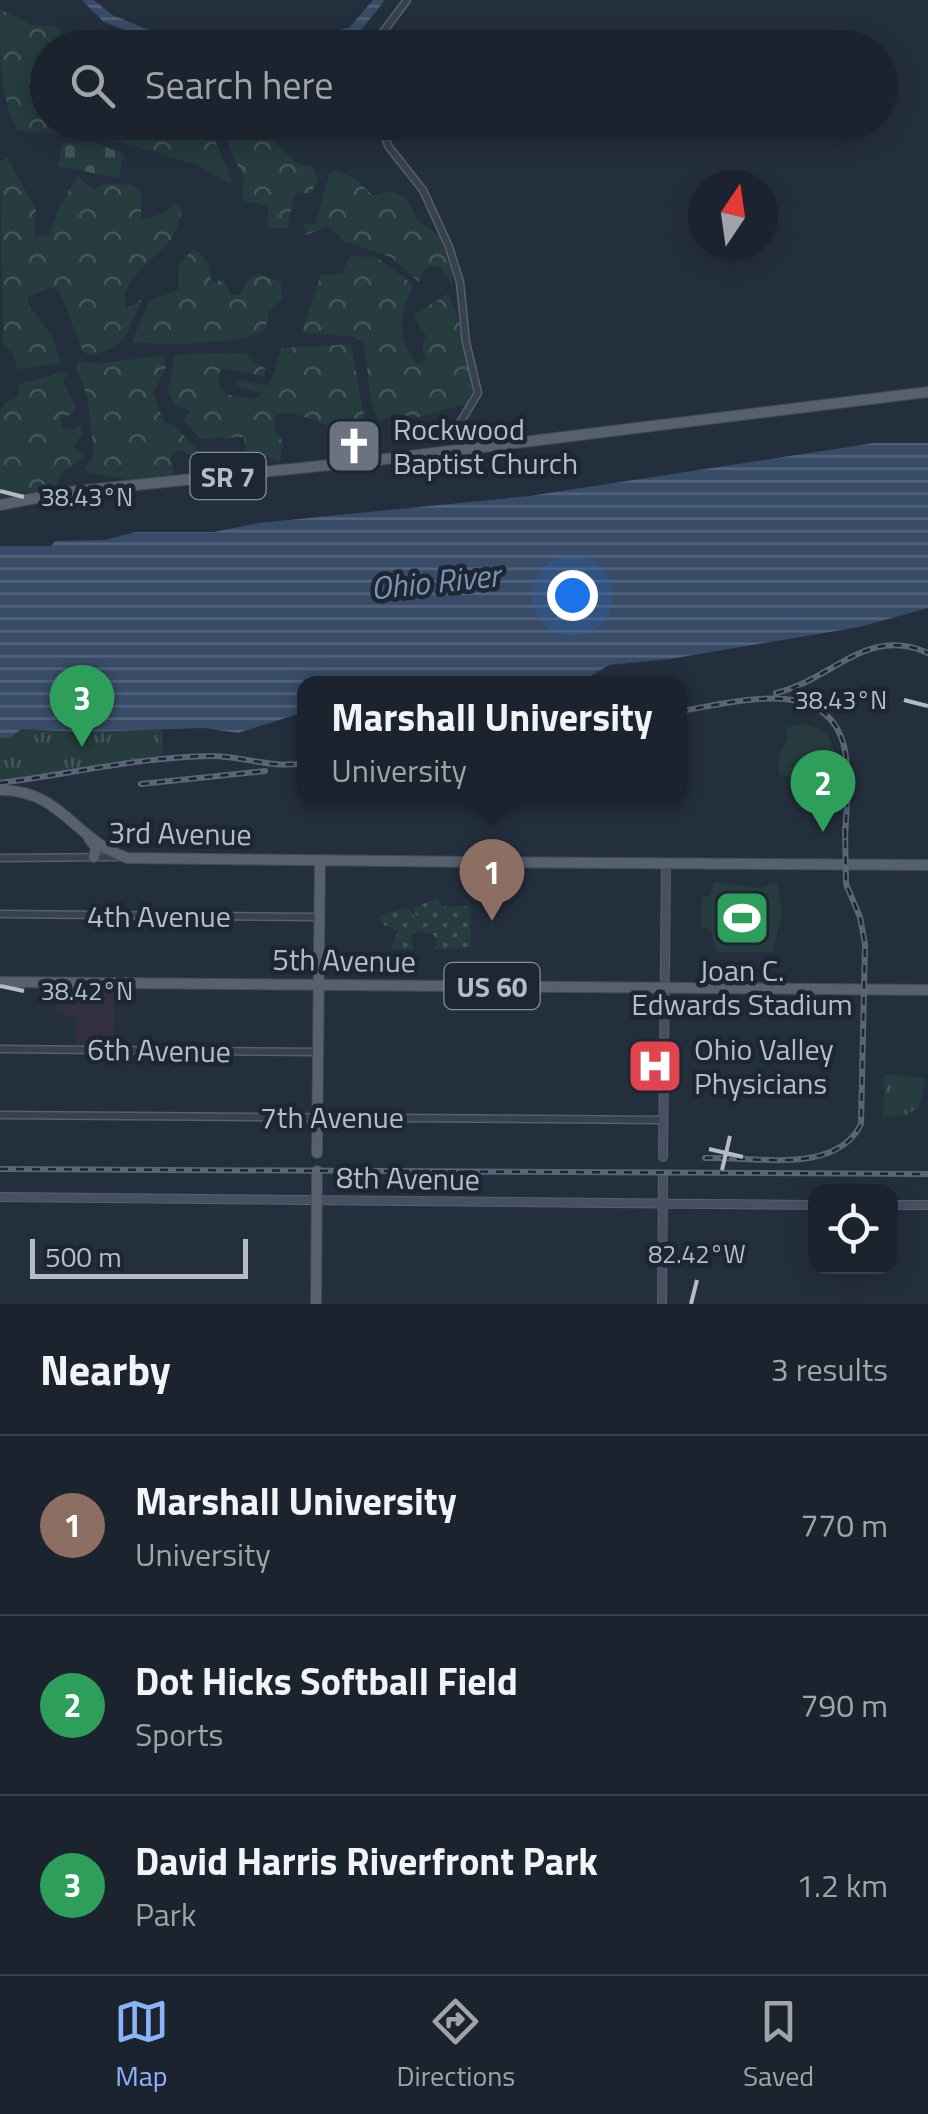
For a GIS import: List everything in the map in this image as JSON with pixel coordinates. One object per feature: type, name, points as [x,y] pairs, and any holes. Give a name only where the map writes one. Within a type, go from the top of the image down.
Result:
[{"type":"main road","name":"SR 7","points":[[0,505],[67,492],[456,450],[928,392]]},
{"type":"main road","points":[[0,790],[26,791],[48,800],[96,847],[94,857]]},
{"type":"main road","points":[[108,849],[122,837]]},
{"type":"main road","points":[[88,838],[122,857]]},
{"type":"main road","name":"3rd Avenue","points":[[122,857],[928,866]]},
{"type":"main road","points":[[317,1153],[320,860]]},
{"type":"main road","points":[[663,1156],[666,863]]},
{"type":"main road","name":"5th Avenue","points":[[0,982],[928,990]]},
{"type":"main road","points":[[316,1304],[317,1172]]},
{"type":"main road","points":[[662,1304],[663,1175]]},
{"type":"main road","name":"8th Avenue","points":[[0,1197],[808,1204]]},
{"type":"main road","points":[[898,1205],[928,1206]]},
{"type":"street","points":[[384,30],[407,0]]},
{"type":"street","points":[[386,140],[423,190],[460,282],[466,342],[478,393],[456,429],[456,450]]},
{"type":"street","name":"3rd Avenue","points":[[0,858],[122,857]]},
{"type":"street","name":"4th Avenue","points":[[0,914],[319,917]]},
{"type":"street","name":"6th Avenue","points":[[0,1049],[318,1052]]},
{"type":"street","name":"7th Avenue","points":[[0,1115],[664,1120]]},
{"type":"shaded area","points":[[56,989],[115,990],[114,1045],[75,1045],[75,1018],[81,1016],[56,1015]]},
{"type":"green space","points":[[0,9],[35,26],[52,25],[61,30],[30,30],[30,131],[17,130],[11,117],[1,57]]},
{"type":"green space","points":[[114,140],[215,140],[234,186],[197,165]]},
{"type":"green space","points":[[226,140],[273,140],[296,163],[313,167],[318,179],[311,194],[299,192],[293,199],[288,228],[267,228],[269,207],[242,200],[244,179]]},
{"type":"green space","points":[[63,142],[95,143],[124,154],[118,178],[58,166]]},
{"type":"green space","points":[[7,157],[36,210],[34,238],[50,234],[58,209],[78,176],[93,189],[104,184],[133,185],[141,194],[141,220],[165,213],[173,204],[182,208],[171,239],[127,288],[126,309],[142,299],[124,337],[112,348],[89,355],[82,350],[60,291],[52,287],[28,297],[28,304],[52,336],[61,363],[18,369],[12,353],[3,344],[0,162]]},
{"type":"green space","points":[[335,170],[355,178],[373,196],[389,191],[405,197],[418,220],[439,236],[453,273],[452,285],[441,268],[434,265],[426,267],[419,282],[391,257],[344,241],[329,226],[306,235],[303,224],[315,224],[329,175]]},
{"type":"green space","points":[[194,248],[207,261],[212,282],[224,280],[230,295],[239,295],[248,280],[258,274],[281,282],[282,299],[269,312],[265,330],[222,341],[132,342],[150,300],[178,290],[178,266]]},
{"type":"green space","points":[[350,256],[376,257],[414,285],[405,305],[402,335],[417,364],[426,359],[422,348],[426,336],[413,315],[448,294],[467,347],[473,402],[419,417],[395,414],[379,422],[371,401],[364,343],[354,337],[302,332],[321,275],[342,273]]},
{"type":"green space","points":[[351,344],[365,422],[362,429],[338,428],[294,414],[275,415],[275,431],[283,442],[280,463],[259,453],[248,459],[244,437],[200,439],[184,420],[190,410],[175,406],[168,391],[175,354],[247,353],[251,361],[265,368],[264,376],[223,368],[219,386],[229,395],[255,399],[261,394],[238,386],[237,379],[269,386],[282,348]]},
{"type":"green space","points":[[163,355],[166,367],[153,393],[164,422],[175,426],[212,465],[179,449],[170,458],[174,473],[164,478],[143,481],[89,473],[84,469],[94,455],[88,399],[76,366],[79,361],[98,364]]},
{"type":"green space","points":[[67,374],[63,382],[76,407],[73,414],[61,418],[61,426],[69,430],[81,425],[82,434],[73,447],[85,457],[61,473],[57,489],[0,499],[0,412],[6,402],[17,397],[20,384]]},
{"type":"green space","points":[[801,724],[821,730],[831,742],[834,759],[829,778],[818,774],[801,781],[779,774],[779,756],[788,739],[786,728]]},
{"type":"green space","points":[[161,728],[163,756],[0,780],[0,738],[10,738],[21,729],[80,732]]},
{"type":"green space","name":"Joan C. Edwards Stadium","points":[[714,882],[759,888],[777,882],[782,916],[772,952],[717,952],[710,929],[701,928],[702,897],[710,896]]},
{"type":"green space","points":[[437,898],[442,906],[470,906],[471,947],[433,950],[437,944],[434,935],[419,931],[411,935],[414,950],[391,949],[398,931],[384,925],[380,915],[408,908],[424,927],[412,909]]},
{"type":"green space","points":[[885,1074],[926,1078],[919,1107],[907,1115],[883,1118]]},
{"type":"water","points":[[82,0],[94,0],[112,15],[149,30],[125,30],[104,22]]},
{"type":"water","points":[[373,0],[385,0],[361,30],[338,30],[349,28]]},
{"type":"water","name":"Ohio River","points":[[874,443],[928,443],[928,608],[859,627],[670,659],[609,665],[591,676],[297,676],[297,714],[238,733],[204,728],[80,732],[21,729],[10,738],[0,738],[0,546],[51,546],[55,541],[105,540],[135,532],[214,532],[259,523],[529,496]]},
{"type":"railway","points":[[776,693],[868,650],[906,646],[928,653]]},
{"type":"railway","points":[[687,710],[774,698],[818,709],[834,723],[844,746],[848,781],[845,839]]},
{"type":"railway","points":[[0,783],[184,757],[297,763]]},
{"type":"railway","points":[[141,784],[265,771]]},
{"type":"railway","points":[[705,1158],[813,1157],[833,1151],[849,1140],[861,1124],[865,944],[860,917],[846,884],[845,828]]},
{"type":"railway","points":[[0,1169],[928,1174]]},
{"type":"place","name":"Rockwood Baptist Church","points":[[354,446]]},
{"type":"place","name":"David Harris Riverfront Park","points":[[82,747]]},
{"type":"place","name":"Dot Hicks Softball Field","points":[[823,832]]},
{"type":"place","name":"Joan C. Edwards Stadium","points":[[742,918]]},
{"type":"place","name":"Marshall University","points":[[492,921]]},
{"type":"place","name":"Ohio Valley Physicians","points":[[655,1066]]}]
